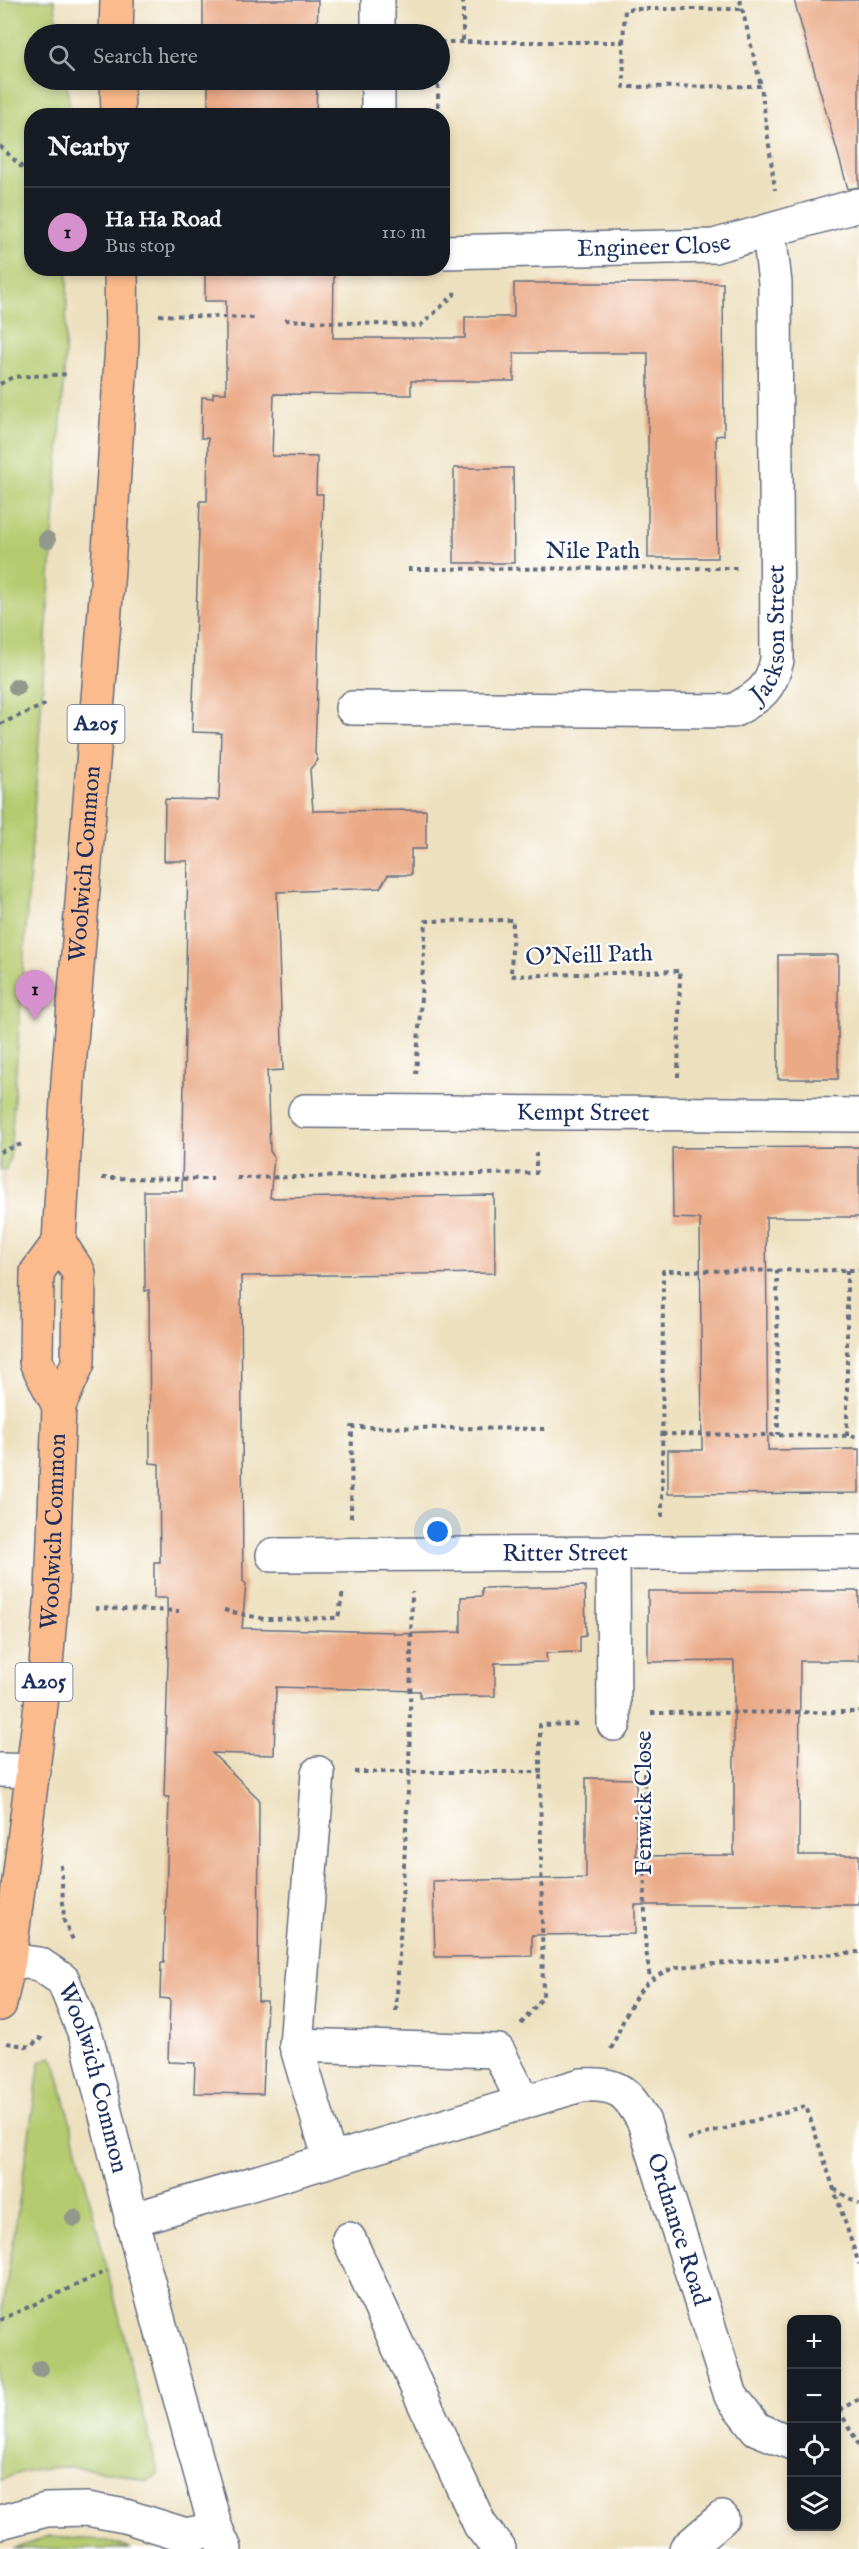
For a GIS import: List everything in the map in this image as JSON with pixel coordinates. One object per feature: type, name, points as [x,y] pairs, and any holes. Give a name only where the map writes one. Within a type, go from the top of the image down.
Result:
[{"type":"highway","points":[[117,90],[118,108]]},
{"type":"highway","name":"Woolwich Common","points":[[9,1960],[34,1771],[51,1592],[58,1406],[78,1363],[79,1273],[59,1242],[68,1081],[107,585],[122,343],[121,276]]},
{"type":"highway","name":"A205","points":[[0,2004],[9,1960]]},
{"type":"street","points":[[378,0],[378,24]]},
{"type":"street","points":[[378,90],[378,108]]},
{"type":"street","name":"Engineer Close","points":[[450,252],[714,246],[859,205]]},
{"type":"street","name":"Jackson Street","points":[[352,708],[733,711],[755,698],[772,681],[777,660],[775,230]]},
{"type":"street","name":"Kempt Street","points":[[305,1111],[859,1115]]},
{"type":"street","name":"Ritter Street","points":[[273,1555],[662,1551],[859,1552]]},
{"type":"street","name":"Fenwick Close","points":[[613,1552],[629,1719]]},
{"type":"street","points":[[0,1770],[34,1771]]},
{"type":"street","points":[[318,1773],[296,2045],[330,2160]]},
{"type":"street","name":"Woolwich Common","points":[[0,2522],[46,2510],[87,2509],[125,2516],[186,2535],[221,2539],[131,2220],[87,2039],[63,1980],[39,1964],[9,1960]]},
{"type":"street","points":[[296,2045],[393,2050],[498,2051],[523,2101]]},
{"type":"street","points":[[131,2220],[523,2101],[581,2085],[601,2084]]},
{"type":"street","name":"Ordnance Road","points":[[601,2084],[618,2089],[631,2098],[644,2122],[731,2396],[758,2429],[787,2441]]},
{"type":"street","points":[[349,2240],[480,2525],[499,2549]]},
{"type":"street","points":[[686,2549],[722,2518]]},
{"type":"path","points":[[463,0],[463,42]]},
{"type":"path","points":[[740,0],[761,86],[775,230]]},
{"type":"path","points":[[742,9],[625,9],[624,87],[761,86]]},
{"type":"path","points":[[450,42],[623,42]]},
{"type":"path","points":[[438,90],[438,108]]},
{"type":"path","points":[[0,146],[24,169]]},
{"type":"path","points":[[285,320],[420,326],[454,295],[450,252]]},
{"type":"path","points":[[158,315],[255,318]]},
{"type":"path","points":[[0,384],[13,376],[69,374]]},
{"type":"path","name":"Nile Path","points":[[408,569],[777,568]]},
{"type":"path","points":[[0,724],[49,703]]},
{"type":"path","name":"O'Neill Path","points":[[414,1112],[426,921],[513,920],[511,976],[680,971],[677,1113]]},
{"type":"path","points":[[237,1178],[536,1173],[537,1113]]},
{"type":"path","points":[[0,1152],[22,1144]]},
{"type":"path","points":[[102,1178],[213,1179]]},
{"type":"path","points":[[777,1270],[778,1435]]},
{"type":"path","points":[[847,1270],[847,1436]]},
{"type":"path","points":[[662,1551],[663,1271],[859,1270]]},
{"type":"path","points":[[224,1610],[264,1619],[338,1618],[350,1555],[352,1427],[545,1429]]},
{"type":"path","points":[[662,1434],[859,1436]]},
{"type":"path","points":[[393,2050],[409,1772],[413,1555]]},
{"type":"path","points":[[95,1608],[179,1611]]},
{"type":"path","points":[[498,2051],[543,1996],[540,1725],[629,1719],[859,1712]]},
{"type":"path","name":"Fenwick Close","points":[[629,1719],[645,1941],[650,1979]]},
{"type":"path","points":[[318,1773],[540,1772]]},
{"type":"path","points":[[61,1858],[64,1921],[77,1947]]},
{"type":"path","points":[[601,2084],[610,2052],[637,1993],[660,1972],[678,1967],[859,1952]]},
{"type":"path","points":[[0,2042],[31,2047]]},
{"type":"path","points":[[652,2149],[806,2106],[859,2264]]},
{"type":"path","points":[[833,2189],[859,2204]]},
{"type":"path","points":[[0,2320],[110,2269],[142,2260]]},
{"type":"path","points":[[841,2408],[859,2399]]},
{"type":"path","points":[[841,2415],[859,2445]]},
{"type":"shaded area","points":[[6,1169],[0,1361],[0,1170]]},
{"type":"green space","points":[[0,0],[54,0],[58,24],[24,24],[24,90],[67,90],[70,108],[24,108],[24,276],[68,276],[64,377],[10,1158],[6,1169],[0,1170]]},
{"type":"green space","points":[[51,2057],[55,2061],[157,2468],[157,2475],[147,2481],[92,2469],[54,2467],[35,2469],[0,2481],[0,2328],[40,2062]]},
{"type":"green space","points":[[48,2537],[105,2540],[131,2549],[13,2549]]},
{"type":"building","points":[[203,0],[318,0],[317,24],[203,24]]},
{"type":"building","points":[[794,0],[859,0],[859,187],[848,189]]},
{"type":"building","points":[[208,90],[317,90],[316,108],[208,108]]},
{"type":"building","points":[[205,276],[334,276],[333,338],[465,338],[465,317],[514,317],[514,283],[723,283],[724,435],[716,436],[717,558],[648,558],[648,353],[514,353],[514,381],[411,381],[411,395],[274,394],[272,456],[317,457],[316,494],[323,494],[315,753],[318,760],[310,769],[313,811],[426,810],[426,849],[411,849],[411,875],[388,875],[380,888],[277,892],[283,1070],[267,1071],[270,1151],[274,1157],[270,1198],[494,1195],[495,1273],[241,1276],[243,1581],[246,1584],[242,1628],[394,1632],[394,1634],[461,1632],[461,1597],[482,1596],[482,1588],[585,1586],[586,1636],[580,1637],[580,1652],[546,1653],[547,1662],[495,1663],[495,1696],[420,1697],[420,1691],[276,1687],[274,1755],[212,1753],[259,1799],[258,2001],[267,2001],[263,2094],[194,2093],[195,2063],[168,2062],[170,1999],[160,1998],[161,1963],[164,1963],[169,1797],[164,1797],[168,1662],[167,1598],[154,1598],[154,1562],[160,1562],[159,1464],[150,1463],[149,1290],[145,1291],[144,1191],[182,1191],[188,861],[164,861],[165,799],[219,800],[221,733],[192,732],[200,501],[207,501],[208,438],[201,438],[202,397],[213,398],[213,393],[226,393],[226,301],[205,301]]},
{"type":"building","points":[[454,468],[513,468],[514,563],[454,563]]},
{"type":"building","points":[[778,955],[838,955],[838,1079],[778,1079]]},
{"type":"building","points":[[859,1147],[859,1217],[766,1217],[768,1450],[859,1449],[859,1493],[668,1494],[668,1450],[702,1450],[700,1219],[673,1218],[672,1148]]},
{"type":"building","points":[[648,1591],[859,1591],[859,1661],[800,1661],[799,1855],[859,1855],[859,1905],[635,1905],[635,1934],[532,1935],[532,1956],[435,1957],[433,1881],[586,1878],[586,1778],[636,1779],[636,1856],[734,1855],[734,1661],[648,1662]]},
{"type":"place","name":"Ha Ha Road","points":[[35,1020]]}]
